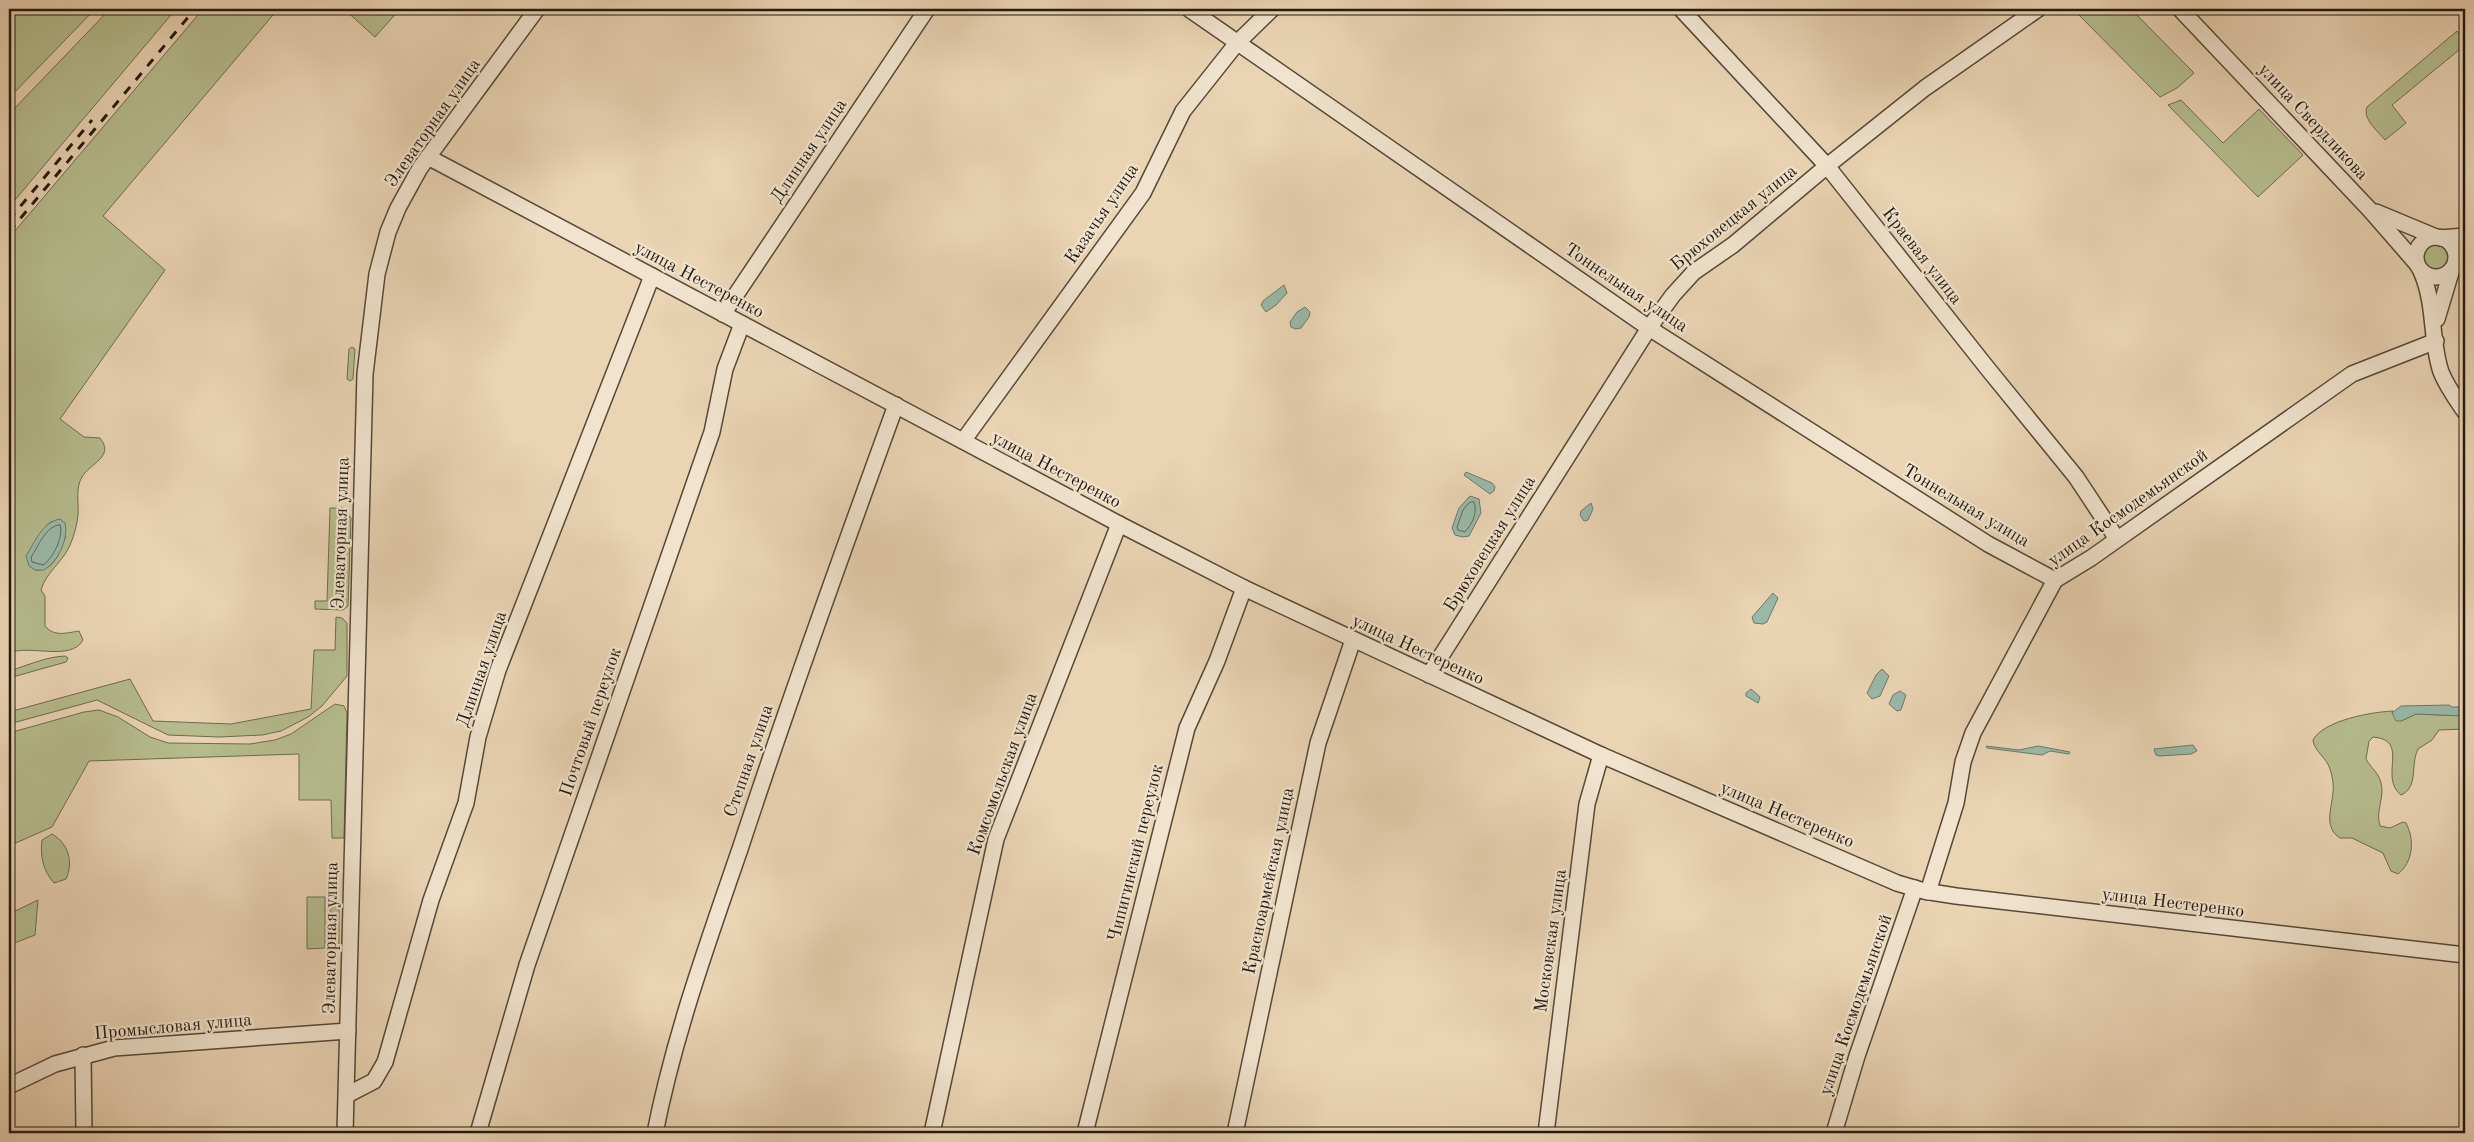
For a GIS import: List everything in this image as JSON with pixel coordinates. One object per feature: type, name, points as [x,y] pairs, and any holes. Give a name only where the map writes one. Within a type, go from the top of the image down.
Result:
[{"type":"street","name":"Элеваторная улица","points":[[346,1100],[365,366],[373,296],[382,252],[402,201],[428,157],[537,9]]},
{"type":"street","name":"Длинная улица","points":[[723,314],[927,9]]},
{"type":"street","name":"Тоннельная улица","points":[[1189,9],[1649,328],[1988,544],[2055,580]]},
{"type":"street","name":"Казачья улица","points":[[963,441],[1144,193],[1183,112],[1237,43],[1272,9]]},
{"type":"street","name":"Краевая улица","points":[[1682,9],[1827,166],[2076,477],[2117,539]]},
{"type":"street","name":"Брюховецкая улица","points":[[1429,675],[1649,328],[1688,277],[1733,245],[1827,166],[1925,88],[2038,9]]},
{"type":"street","name":"улица Свердликова","points":[[2180,9],[2370,210],[2419,268],[2431,300],[2439,362],[2446,384],[2465,412]]},
{"type":"street","name":"улица Нестеренко","points":[[428,157],[1118,524],[1244,588],[1601,755],[1897,883],[1921,890],[2465,955]]},
{"type":"street","points":[[2370,210],[2402,225],[2438,237],[2453,247],[2456,258],[2442,295],[2435,335]]},
{"type":"street","points":[[2465,236],[2429,238],[2419,245],[2416,253],[2419,268],[2435,277],[2446,274],[2465,254]]},
{"type":"street","name":"Длинная улица","points":[[346,1100],[374,1080],[385,1062],[431,900],[466,803],[478,737],[498,670],[652,276]]},
{"type":"street","name":"Почтовый переулок","points":[[478,1133],[527,965],[712,432],[725,369],[742,324]]},
{"type":"street","name":"улица Космодемьянской","points":[[1834,1133],[1857,1056],[1956,803],[1968,744],[2055,580],[2091,558],[2352,374],[2435,335]]},
{"type":"street","name":"Степная улица","points":[[655,1133],[661,1101],[687,1009],[716,919],[806,651],[896,406]]},
{"type":"street","name":"Комсомольская улица","points":[[932,1133],[996,839],[1118,524]]},
{"type":"street","name":"Чипигинский переулок","points":[[1085,1133],[1187,728],[1217,661],[1244,588]]},
{"type":"street","name":"Красноармейская улица","points":[[1235,1133],[1318,743],[1353,640]]},
{"type":"street","name":"Московская улица","points":[[1546,1133],[1587,804],[1601,755]]},
{"type":"street","name":"Промысловая улица","points":[[9,1086],[54,1064],[114,1048],[348,1031]]},
{"type":"street","points":[[83,1055],[84,1133]]},
{"type":"street","points":[[345,1133],[346,1100]]},
{"type":"green space","points":[[9,9],[95,9],[9,98]]},
{"type":"green space","points":[[110,9],[176,9],[9,207],[9,114]]},
{"type":"green space","points":[[203,9],[278,9],[103,216],[165,270],[60,419],[84,437],[100,438],[105,450],[100,459],[82,477],[78,491],[78,519],[73,538],[67,551],[43,584],[41,590],[45,596],[45,626],[56,633],[79,631],[83,640],[77,647],[69,650],[28,650],[9,653],[9,238]],"holes":[[[52,521],[66,536],[59,554],[52,564],[35,570],[26,556],[46,526]]]},
{"type":"green space","points":[[344,9],[400,9],[375,37]]},
{"type":"green space","points":[[2073,9],[2131,9],[2194,73],[2177,88],[2160,97]]},
{"type":"green space","points":[[2457,31],[2465,41],[2465,45],[2392,105],[2406,123],[2385,140],[2369,120],[2366,111],[2367,107]]},
{"type":"green space","points":[[2181,100],[2223,143],[2259,109],[2303,155],[2258,197],[2168,105]]},
{"type":"green space","points":[[2436,242],[2447,246],[2451,257],[2447,268],[2436,272],[2425,268],[2421,257],[2425,246]]},
{"type":"green space","points":[[352,347],[355,349],[353,379],[350,381],[347,379],[349,349]]},
{"type":"green space","points":[[330,508],[343,508],[351,518],[348,606],[343,610],[315,609],[315,601],[327,601]]},
{"type":"green space","points":[[336,617],[342,618],[347,623],[347,676],[322,706],[308,717],[281,731],[262,735],[219,737],[168,735],[97,700],[9,724],[9,712],[130,679],[153,721],[231,724],[311,709],[314,650],[335,650]]},
{"type":"green space","points":[[65,656],[68,658],[66,662],[9,678],[9,671],[44,660]]},
{"type":"green space","points":[[335,704],[344,706],[347,713],[344,838],[332,838],[331,800],[299,800],[299,754],[89,761],[52,827],[9,846],[9,733],[84,712],[99,710],[118,717],[150,737],[168,743],[250,744],[275,740],[291,734]]},
{"type":"green space","points":[[2393,711],[2392,713],[2401,721],[2416,714],[2465,716],[2465,729],[2439,730],[2432,740],[2418,749],[2410,787],[2401,795],[2392,779],[2392,752],[2390,745],[2384,740],[2373,737],[2369,741],[2366,759],[2378,776],[2382,789],[2379,815],[2380,826],[2390,828],[2403,822],[2406,823],[2411,836],[2411,850],[2407,863],[2398,874],[2391,871],[2383,853],[2352,838],[2340,838],[2335,834],[2330,823],[2333,789],[2331,774],[2326,761],[2316,748],[2313,740],[2327,727],[2349,718]]},
{"type":"green space","points":[[52,834],[66,848],[69,860],[66,879],[54,883],[45,868],[41,852],[42,840]]},
{"type":"green space","points":[[307,897],[325,897],[325,948],[307,949]]},
{"type":"green space","points":[[38,900],[35,935],[12,944],[9,942],[9,914]]},
{"type":"green space","points":[[330,903],[339,903],[339,949],[330,949]]},
{"type":"water","points":[[1284,285],[1287,293],[1276,305],[1266,312],[1261,305],[1263,301]]},
{"type":"water","points":[[1305,307],[1310,312],[1309,317],[1301,328],[1295,329],[1291,327],[1290,322],[1297,312]]},
{"type":"water","points":[[1466,472],[1492,483],[1495,487],[1494,491],[1490,494],[1464,475]]},
{"type":"water","points":[[1470,496],[1479,499],[1481,513],[1469,536],[1455,535],[1452,528],[1459,508]]},
{"type":"water","points":[[1591,503],[1593,509],[1588,520],[1584,521],[1580,515],[1581,511]]},
{"type":"water","points":[[60,519],[65,523],[66,529],[64,542],[58,556],[44,570],[35,570],[29,566],[26,556],[44,528],[48,524]]},
{"type":"water","points":[[1773,593],[1778,598],[1767,622],[1763,624],[1754,623],[1752,617]]},
{"type":"water","points":[[1882,669],[1889,676],[1880,696],[1872,699],[1867,693],[1876,675]]},
{"type":"water","points":[[1751,689],[1760,697],[1758,703],[1746,696],[1746,693]]},
{"type":"water","points":[[1900,691],[1906,695],[1901,710],[1897,711],[1889,704],[1893,695]]},
{"type":"water","points":[[2449,705],[2452,707],[2465,707],[2465,716],[2416,714],[2401,721],[2396,721],[2392,713],[2401,706]]},
{"type":"water","points":[[2193,745],[2197,751],[2191,754],[2159,756],[2156,755],[2154,749]]},
{"type":"water","points":[[1986,746],[2019,750],[2038,746],[2070,752],[2069,754],[2050,751],[2042,755],[1987,748]]},
{"type":"railway","points":[[9,232],[195,9]]},
{"type":"railway","points":[[9,220],[92,120]]}]
